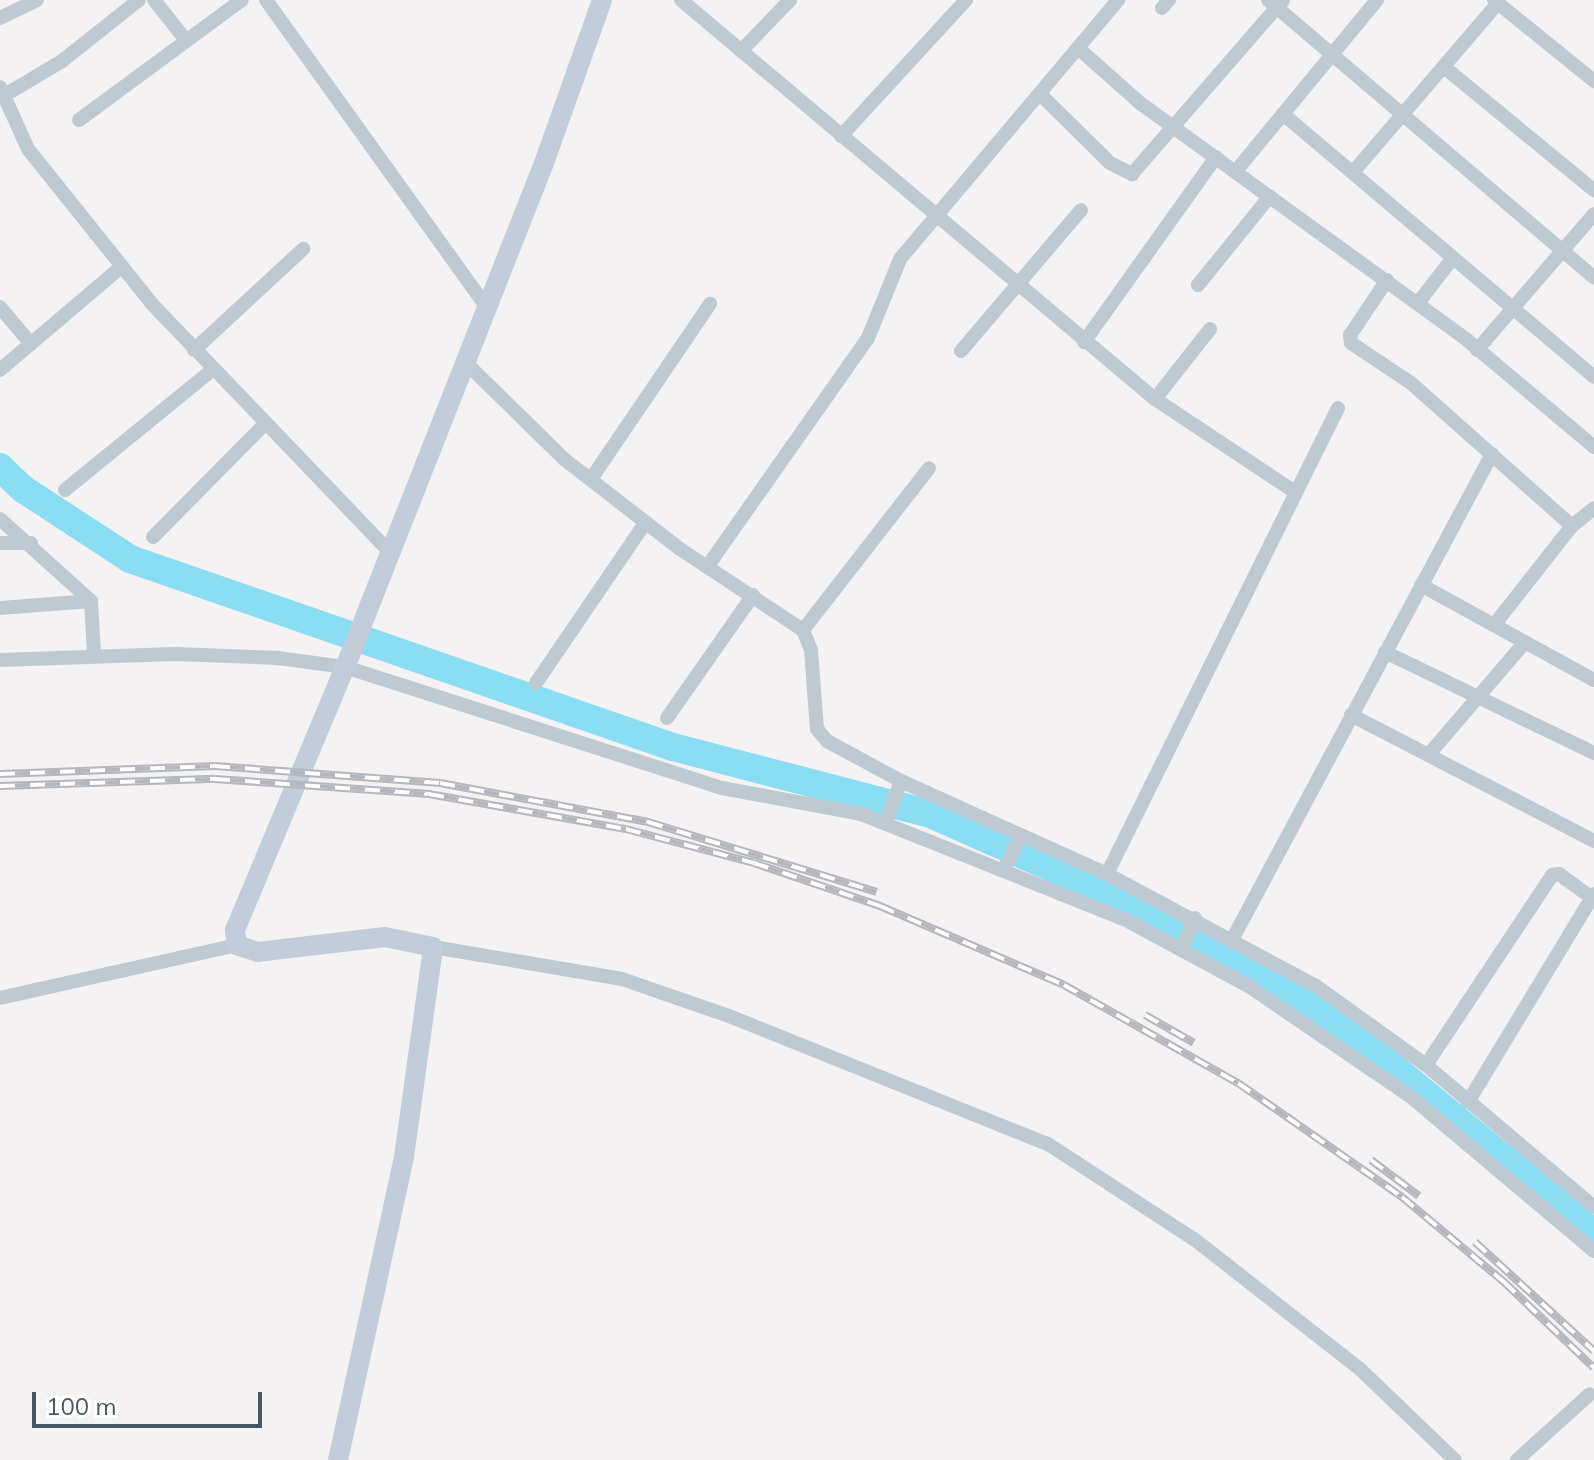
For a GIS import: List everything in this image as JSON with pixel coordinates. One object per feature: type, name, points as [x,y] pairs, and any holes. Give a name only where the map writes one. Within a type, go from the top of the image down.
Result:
[{"type":"street","points":[[0,18],[37,0]]},
{"type":"street","points":[[139,0],[62,61],[1,94],[28,149],[122,266],[212,370],[390,552]]},
{"type":"street","points":[[154,0],[185,39]]},
{"type":"street","points":[[79,120],[242,0]]},
{"type":"street","points":[[681,0],[1016,287],[1155,399],[1295,492]]},
{"type":"street","points":[[741,51],[790,0]]},
{"type":"street","points":[[841,136],[966,0]]},
{"type":"street","points":[[707,567],[868,338],[900,259],[937,219],[1118,0]]},
{"type":"street","points":[[1236,171],[1377,0]]},
{"type":"street","points":[[1354,171],[1404,115],[1496,1],[1594,81]]},
{"type":"street","points":[[271,2],[487,307]]},
{"type":"street","points":[[1040,94],[1123,172],[1140,170],[1276,2],[1332,54],[1594,277]]},
{"type":"street","points":[[237,945],[237,922],[348,661],[487,307],[596,4]]},
{"type":"street","points":[[1078,48],[1174,127],[1418,303],[1594,447]]},
{"type":"street","points":[[1444,67],[1594,190]]},
{"type":"street","points":[[1283,114],[1594,377]]},
{"type":"street","points":[[1084,342],[1216,157]]},
{"type":"street","points":[[1198,285],[1270,196]]},
{"type":"street","points":[[961,351],[1081,210]]},
{"type":"street","points":[[1477,350],[1594,214]]},
{"type":"street","points":[[194,350],[303,249]]},
{"type":"street","points":[[1418,303],[1452,259]]},
{"type":"street","points":[[0,370],[122,266]]},
{"type":"street","points":[[1387,280],[1350,341],[1411,383],[1572,526]]},
{"type":"street","points":[[591,479],[710,304]]},
{"type":"street","points":[[0,307],[31,344]]},
{"type":"street","points":[[1155,399],[1210,329]]},
{"type":"street","points":[[465,362],[564,459],[707,567],[803,630],[811,650],[820,735],[901,781],[1107,874],[1195,918],[1316,986],[1426,1065],[1594,1207]]},
{"type":"street","points":[[65,490],[212,370]]},
{"type":"street","points":[[1107,874],[1338,408]]},
{"type":"street","points":[[153,537],[264,425]]},
{"type":"street","points":[[1233,938],[1492,454]]},
{"type":"street","points":[[803,630],[929,468]]},
{"type":"street","points":[[1494,625],[1572,526],[1594,508]]},
{"type":"street","points":[[0,519],[31,543],[91,601],[94,654]]},
{"type":"street","points":[[536,683],[646,522]]},
{"type":"street","points":[[0,543],[31,543]]},
{"type":"street","points":[[1421,585],[1594,680]]},
{"type":"street","points":[[667,718],[753,595]]},
{"type":"street","points":[[0,608],[91,601]]},
{"type":"street","points":[[1430,753],[1525,642]]},
{"type":"street","points":[[1385,652],[1594,753]]},
{"type":"street","points":[[0,660],[94,654],[348,661],[722,788],[885,823],[1128,921],[1250,987],[1411,1097],[1594,1251]]},
{"type":"street","points":[[1351,715],[1430,753],[1594,841]]},
{"type":"street","points":[[885,823],[901,781]]},
{"type":"street","points":[[1004,869],[1021,835]]},
{"type":"street","points":[[1426,1065],[1552,875],[1559,874],[1593,896],[1468,1102]]},
{"type":"street","points":[[1181,949],[1195,918]]},
{"type":"street","points":[[0,998],[237,945],[258,952],[385,937],[433,947],[553,963],[622,979],[729,1016],[1048,1144],[1194,1239],[1361,1370],[1455,1460]]},
{"type":"street","points":[[338,1460],[404,1157],[433,947]]},
{"type":"street","points":[[1517,1460],[1590,1394]]},
{"type":"waterway","points":[[0,467],[23,489],[130,559],[673,747],[930,814],[1127,901],[1272,982],[1368,1046],[1594,1233]]},
{"type":"railway","points":[[0,774],[215,766],[440,783],[648,822],[877,892]]},
{"type":"railway","points":[[0,786],[215,779],[429,794],[626,829],[754,863],[880,906],[1064,985],[1238,1083],[1402,1197],[1504,1282],[1594,1368]]},
{"type":"railway","points":[[1145,1015],[1194,1043]]},
{"type":"railway","points":[[1371,1160],[1419,1196]]},
{"type":"railway","points":[[1475,1242],[1594,1351]]}]
